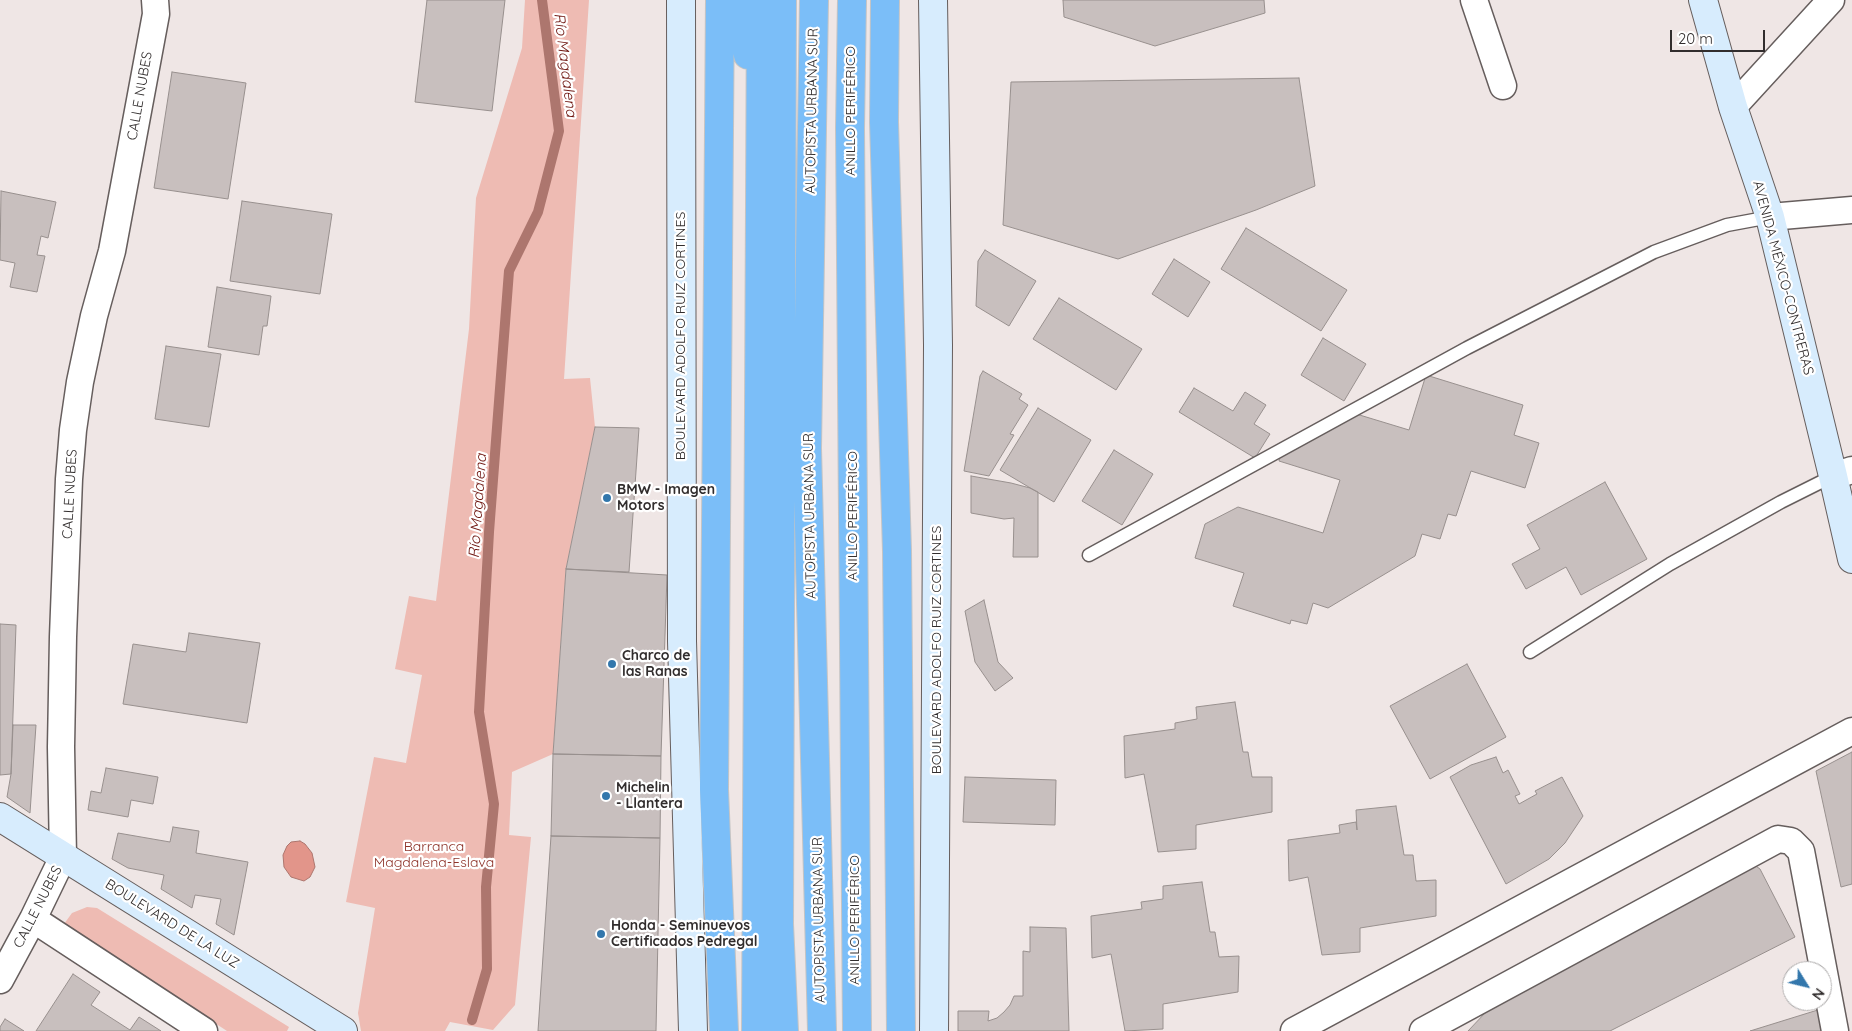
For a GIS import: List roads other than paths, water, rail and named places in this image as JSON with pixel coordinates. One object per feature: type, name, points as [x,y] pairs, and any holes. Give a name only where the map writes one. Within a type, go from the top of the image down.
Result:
[{"type":"highway","points":[[720,0],[714,789],[724,1031]]},
{"type":"highway","points":[[738,0],[760,116]]},
{"type":"highway","points":[[756,1031],[761,0]]},
{"type":"highway","name":"AUTOPISTA URBANA SUR","points":[[782,0],[779,924],[784,1031]]},
{"type":"highway","name":"AUTOPISTA URBANA SUR","points":[[814,0],[807,448],[822,1031]]},
{"type":"highway","name":"ANILLO PERIFÉRICO","points":[[852,0],[850,138],[857,1031]]},
{"type":"highway","points":[[885,0],[884,122],[897,551],[901,1031]]},
{"type":"main road","name":"BOULEVARD ADOLFO RUIZ CORTINES","points":[[681,0],[682,632],[693,1031]]},
{"type":"main road","name":"BOULEVARD ADOLFO RUIZ CORTINES","points":[[933,0],[938,345],[934,1031]]},
{"type":"main road","name":"AVENIDA MÉXICO-CONTRERAS","points":[[1703,0],[1733,107],[1770,217],[1843,473],[1852,559]]},
{"type":"main road","name":"BOULEVARD DE LA LUZ","points":[[0,817],[344,1031]]},
{"type":"street","name":"CALLE NUBES","points":[[0,980],[33,919],[63,857],[61,747],[63,637],[69,478],[73,430],[80,382],[94,316],[112,252],[156,14],[155,0]]},
{"type":"street","points":[[1474,0],[1503,86]]},
{"type":"street","points":[[1733,107],[1831,0]]},
{"type":"street","points":[[1770,217],[1852,210]]},
{"type":"street","points":[[1294,1031],[1852,731]]},
{"type":"street","points":[[1423,1031],[1778,839],[1791,841],[1801,851],[1835,1031]]},
{"type":"street","points":[[33,919],[204,1031]]},
{"type":"lane","points":[[1089,555],[1467,348],[1654,252],[1727,225],[1770,217]]},
{"type":"lane","points":[[1530,652],[1670,564],[1781,502],[1843,473]]},
{"type":"waterway","name":"Río Magdalena","points":[[472,1020],[487,969],[486,887],[494,804],[479,712],[489,532],[509,271],[538,212],[559,131],[542,0]]},
{"type":"place","name":"BMW - Imagen Motors","points":[[607,498]]},
{"type":"place","name":"Charco de las Ranas","points":[[612,664]]},
{"type":"place","name":"Michelin - Llantera","points":[[606,796]]},
{"type":"place","name":"Honda - Seminuevos Certificados Pedregal","points":[[601,934]]},
{"type":"park label","name":"Barranca Magdalena-Eslava","points":[[434,856]]}]
